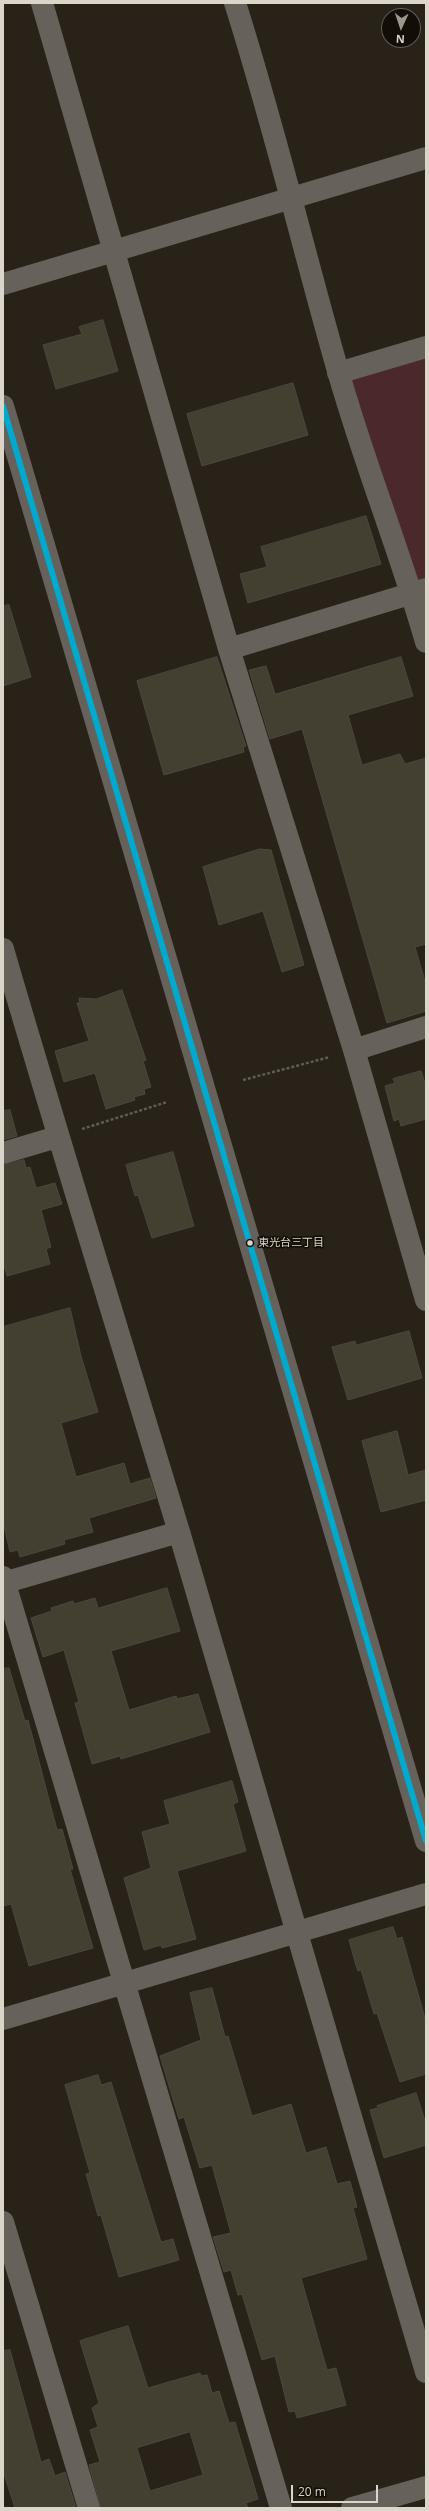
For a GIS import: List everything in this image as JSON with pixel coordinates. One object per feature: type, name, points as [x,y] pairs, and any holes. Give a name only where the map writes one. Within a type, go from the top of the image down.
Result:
[{"type":"street","points":[[42,3],[229,649],[354,1050],[426,1300]]},
{"type":"street","points":[[242,5],[338,373],[419,591],[426,642]]},
{"type":"street","points":[[3,284],[426,158]]},
{"type":"street","points":[[338,373],[426,346]]},
{"type":"street","points":[[3,406],[426,1841]]},
{"type":"street","points":[[229,649],[419,591]]},
{"type":"street","points":[[3,949],[57,1137],[179,1532],[298,1932],[426,2372]]},
{"type":"street","points":[[354,1050],[426,1028]]},
{"type":"street","points":[[3,1153],[57,1137]]},
{"type":"street","points":[[179,1532],[4,1581],[123,1984],[281,2508]]},
{"type":"street","points":[[3,2019],[426,1894]]},
{"type":"street","points":[[3,2222],[89,2508]]},
{"type":"street","points":[[352,2508],[426,2487]]},
{"type":"path","points":[[243,1080],[354,1050]]},
{"type":"path","points":[[57,1137],[167,1102]]},
{"type":"shaded area","points":[[426,347],[426,589],[412,593],[338,373]]},
{"type":"building","points":[[103,320],[118,371],[56,389],[43,345],[82,334],[79,327]]},
{"type":"building","points":[[293,383],[308,435],[202,466],[187,414]]},
{"type":"building","points":[[366,516],[381,564],[248,603],[240,574],[267,567],[261,547]]},
{"type":"building","points":[[9,605],[31,677],[3,686],[3,606]]},
{"type":"building","points":[[217,657],[246,746],[243,747],[244,752],[164,775],[137,681]]},
{"type":"building","points":[[401,657],[413,696],[348,715],[362,765],[400,754],[405,764],[426,758],[426,944],[415,947],[426,985],[426,1011],[387,1023],[302,729],[270,739],[249,670],[266,666],[275,694]]},
{"type":"building","points":[[260,849],[271,850],[304,965],[282,972],[263,911],[219,925],[203,867]]},
{"type":"building","points":[[122,990],[146,1060],[143,1061],[151,1087],[144,1089],[145,1094],[134,1097],[135,1100],[106,1109],[95,1073],[64,1082],[55,1051],[89,1041],[77,1003],[80,1003],[79,998],[96,999]]},
{"type":"building","points":[[421,1071],[426,1086],[426,1119],[401,1126],[399,1119],[394,1121],[385,1086],[395,1083],[393,1079]]},
{"type":"building","points":[[10,1110],[17,1136],[3,1140],[3,1111]]},
{"type":"building","points":[[173,1152],[194,1226],[152,1238],[138,1195],[135,1196],[126,1165]]},
{"type":"building","points":[[24,1160],[26,1168],[30,1167],[36,1188],[55,1183],[62,1204],[41,1210],[51,1247],[46,1249],[50,1264],[7,1276],[3,1262],[3,1165]]},
{"type":"building","points":[[70,1308],[81,1356],[98,1412],[61,1423],[76,1477],[124,1463],[130,1484],[150,1478],[156,1498],[89,1518],[93,1532],[64,1540],[65,1544],[20,1557],[18,1550],[10,1552],[3,1521],[3,1327]]},
{"type":"building","points":[[409,1331],[422,1378],[348,1400],[332,1347],[355,1341],[356,1345]]},
{"type":"building","points":[[397,1431],[408,1475],[426,1470],[426,1500],[381,1512],[362,1441]]},
{"type":"building","points":[[167,1588],[180,1631],[111,1651],[129,1710],[176,1696],[177,1699],[198,1694],[210,1732],[121,1759],[120,1756],[92,1764],[75,1703],[79,1702],[64,1650],[43,1657],[31,1618],[52,1611],[51,1608],[73,1601],[74,1604],[95,1598],[98,1608]]},
{"type":"building","points":[[9,1668],[25,1721],[28,1720],[57,1830],[62,1829],[73,1869],[70,1869],[93,1948],[29,1966],[11,1904],[3,1906],[3,1669]]},
{"type":"building","points":[[232,1781],[238,1802],[233,1804],[246,1851],[177,1871],[196,1939],[162,1948],[161,1945],[144,1950],[124,1878],[151,1868],[142,1832],[170,1824],[164,1801]]},
{"type":"building","points":[[393,1927],[397,1939],[402,1937],[426,2022],[426,2074],[400,2082],[377,2013],[374,2014],[361,1970],[358,1971],[349,1940]]},
{"type":"building","points":[[212,1988],[225,2037],[228,2036],[252,2116],[291,2104],[306,2153],[326,2147],[337,2184],[350,2181],[357,2207],[353,2208],[367,2259],[301,2278],[327,2370],[336,2368],[346,2405],[297,2418],[295,2411],[289,2412],[275,2356],[262,2360],[242,2294],[238,2295],[231,2270],[224,2272],[213,2237],[231,2233],[212,2165],[200,2168],[184,2117],[179,2119],[160,2056],[201,2040],[190,1993]]},
{"type":"building","points":[[98,2075],[101,2085],[111,2082],[161,2242],[173,2239],[179,2260],[119,2277],[101,2215],[98,2216],[86,2174],[90,2173],[65,2085]]},
{"type":"building","points":[[416,2093],[426,2124],[426,2145],[384,2158],[370,2110],[378,2108],[377,2106]]},
{"type":"building","points":[[128,2326],[148,2388],[200,2373],[201,2376],[207,2375],[212,2393],[219,2391],[229,2423],[235,2422],[258,2499],[246,2503],[248,2508],[101,2508],[89,2465],[100,2462],[90,2430],[98,2427],[92,2408],[99,2403],[80,2341]],"holes":[[[190,2432],[203,2475],[150,2491],[137,2448]]]},
{"type":"building","points":[[10,2350],[41,2462],[49,2459],[55,2476],[65,2472],[76,2508],[15,2508],[3,2471],[3,2351]]},
{"type":"transit line","points":[[3,406],[426,1841]]},
{"type":"place","name":"東光台三丁目","points":[[250,1243]]}]
